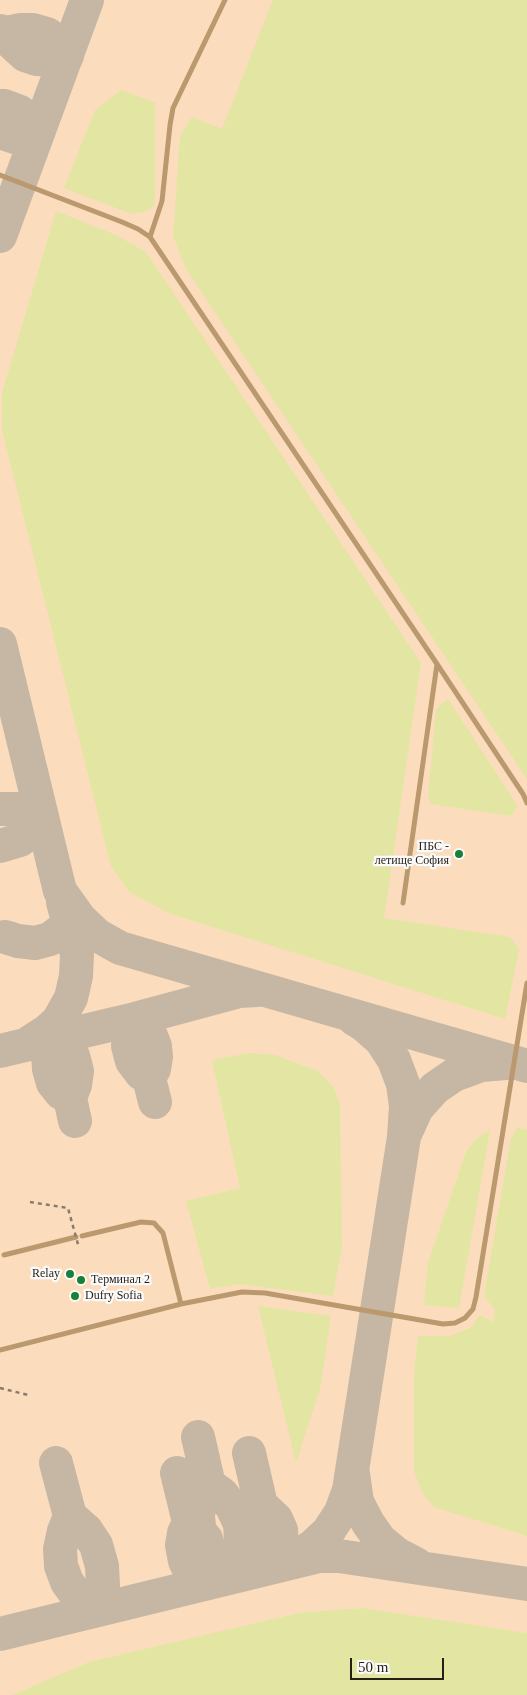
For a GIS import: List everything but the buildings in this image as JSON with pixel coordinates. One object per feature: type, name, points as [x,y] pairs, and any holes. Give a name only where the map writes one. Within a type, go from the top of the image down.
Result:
[{"type":"lane","points":[[150,237],[162,201],[173,108],[225,0]]},
{"type":"lane","points":[[0,176],[122,222],[150,237],[524,794],[527,803]]},
{"type":"lane","points":[[402,903],[437,664]]},
{"type":"lane","points":[[0,1350],[181,1304],[242,1292],[265,1293],[443,1324],[454,1323],[465,1318],[473,1309],[476,1297],[527,983]]},
{"type":"lane","points":[[82,1236],[141,1222],[154,1223],[163,1233],[181,1304]]},
{"type":"lane","points":[[4,1255],[76,1237]]},
{"type":"path","points":[[30,1202],[68,1208],[79,1248]]},
{"type":"path","points":[[0,1388],[28,1394]]},
{"type":"shaded area","points":[[0,0],[527,0],[527,1695],[0,1695]]},
{"type":"green space","points":[[273,0],[527,0],[527,779],[186,269],[173,236],[180,136],[192,117],[222,129]]},
{"type":"green space","points":[[122,90],[155,103],[155,204],[145,212],[132,214],[64,188],[95,110]]},
{"type":"green space","points":[[56,211],[116,235],[146,252],[421,663],[384,918],[510,937],[519,949],[505,1019],[168,913],[130,892],[111,867],[2,430],[2,393]]},
{"type":"green space","points":[[448,699],[517,805],[512,816],[431,804],[428,795],[436,709]]},
{"type":"green space","points":[[249,1053],[275,1055],[318,1071],[334,1088],[340,1105],[342,1246],[333,1296],[239,1284],[210,1289],[186,1201],[240,1188],[212,1060]]},
{"type":"green space","points":[[517,1128],[527,1129],[527,1536],[434,1507],[423,1494],[414,1471],[414,1372],[418,1336],[450,1336],[470,1328],[480,1315],[493,1322],[495,1310],[484,1296],[511,1138]]},
{"type":"green space","points":[[490,1130],[459,1308],[424,1305],[428,1263],[466,1152],[477,1138]]},
{"type":"green space","points":[[258,1306],[331,1316],[320,1389],[296,1463]]},
{"type":"green space","points":[[362,1608],[527,1633],[527,1695],[12,1695],[89,1662],[299,1613]]},
{"type":"taxiway","points":[[0,236],[87,0]]},
{"type":"taxiway","points":[[0,31],[6,33],[33,30],[47,34],[58,43],[67,56],[54,60],[37,59],[25,55],[13,44],[6,33]]},
{"type":"taxiway","points":[[0,106],[20,112],[32,122],[38,132],[27,136],[15,137],[0,132]]},
{"type":"taxiway","points":[[0,644],[60,891],[80,919],[97,935],[120,948],[527,1066]]},
{"type":"taxiway","points":[[0,809],[21,809],[42,817],[33,829],[20,840],[0,846]]},
{"type":"taxiway","points":[[30,1042],[58,1021],[71,998],[76,976],[77,954],[63,902]]},
{"type":"taxiway","points":[[5,937],[35,943],[50,939],[63,929],[68,922]]},
{"type":"taxiway","points":[[0,1051],[135,1019],[239,991],[257,990]]},
{"type":"taxiway","points":[[149,1078],[141,1073],[132,1061],[128,1046],[135,1019],[142,1024],[151,1036],[155,1046],[154,1069],[149,1078],[155,1102]]},
{"type":"taxiway","points":[[287,1563],[313,1546],[328,1532],[341,1512],[349,1490],[404,1137],[406,1106],[403,1084],[394,1060],[381,1040],[354,1019]]},
{"type":"taxiway","points":[[70,1098],[61,1093],[53,1083],[49,1069],[48,1054],[55,1037],[64,1044],[73,1056],[77,1071],[75,1085],[70,1098],[75,1121]]},
{"type":"taxiway","points":[[405,1134],[417,1108],[435,1088],[454,1075],[481,1065],[506,1063]]},
{"type":"taxiway","points":[[198,1437],[209,1485],[222,1494],[232,1507],[240,1524],[239,1561],[230,1577],[218,1568],[200,1536],[198,1516],[200,1500],[209,1485]]},
{"type":"taxiway","points":[[249,1453],[261,1505],[276,1519],[281,1530],[282,1545],[276,1566],[262,1553],[255,1533],[255,1521],[261,1505]]},
{"type":"taxiway","points":[[56,1463],[70,1516],[86,1530],[96,1545],[102,1566],[103,1585],[93,1611],[80,1600],[67,1582],[61,1566],[60,1549],[70,1516]]},
{"type":"taxiway","points":[[177,1473],[189,1522],[206,1539],[209,1550],[210,1568],[203,1584],[191,1573],[185,1561],[182,1545],[184,1533],[189,1522]]},
{"type":"taxiway","points":[[353,1474],[357,1502],[368,1523],[380,1540],[397,1554],[416,1564]]},
{"type":"taxiway","points":[[0,1634],[319,1556],[339,1556],[527,1584]]},
{"type":"place","name":"ПБС - летище София","points":[[459,854]]},
{"type":"place","name":"Relay","points":[[70,1274]]},
{"type":"place","name":"Терминал 2","points":[[81,1280]]},
{"type":"place","name":"Dufry Sofia","points":[[75,1296]]}]
